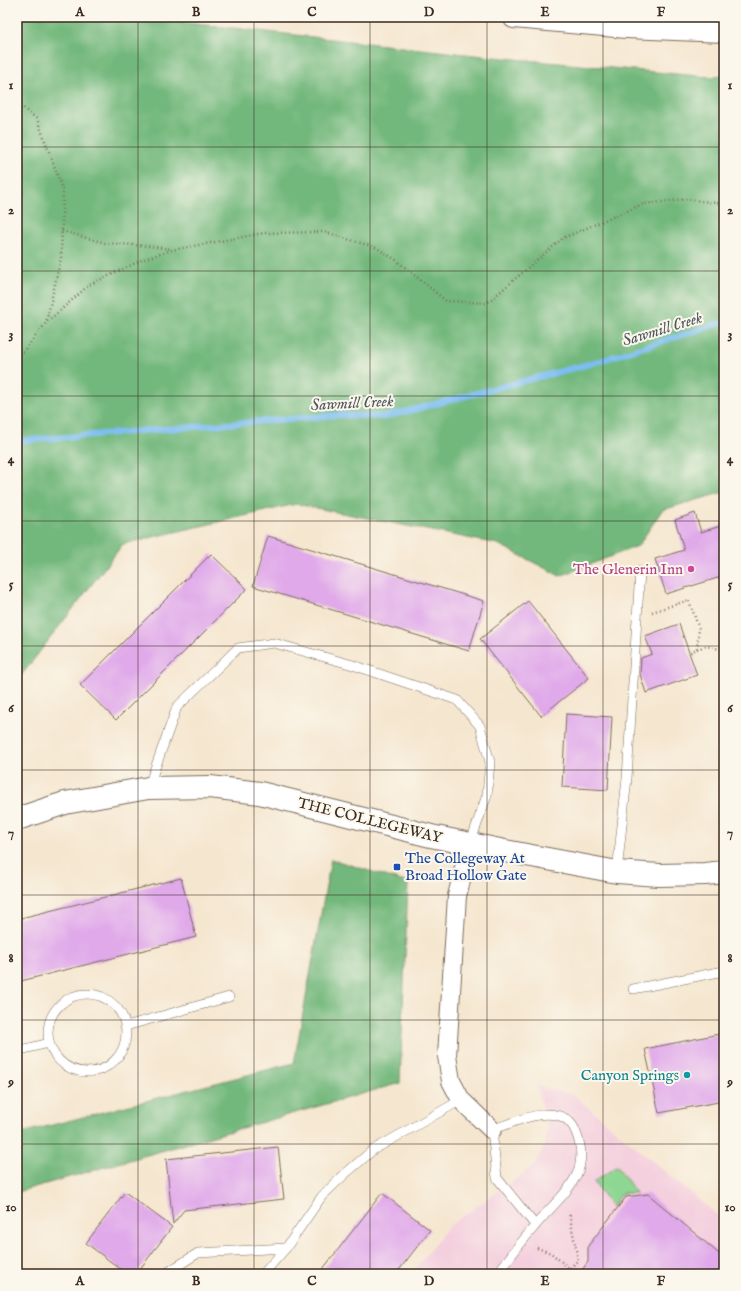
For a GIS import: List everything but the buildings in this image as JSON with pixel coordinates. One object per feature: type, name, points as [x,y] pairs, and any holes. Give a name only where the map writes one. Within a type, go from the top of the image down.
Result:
[{"type":"street","points":[[514,17],[627,27],[724,30]]},
{"type":"street","name":"THE COLLEGEWAY","points":[[17,819],[64,804],[148,788],[210,787],[260,793],[470,844],[617,872],[659,875],[724,872]]},
{"type":"street","points":[[470,844],[456,896],[447,1056],[451,1081],[461,1100],[492,1130]]},
{"type":"lane","points":[[617,872],[628,778],[636,617],[640,571]]},
{"type":"lane","points":[[148,788],[177,707],[238,648],[274,642],[353,665],[456,700],[480,726],[490,762],[487,794],[470,844]]},
{"type":"lane","points":[[632,989],[724,971]]},
{"type":"lane","points":[[77,995],[98,995],[116,1006],[126,1026],[126,1042],[117,1059],[99,1071],[80,1072],[62,1064],[49,1043],[50,1021],[59,1005],[77,995]]},
{"type":"lane","points":[[126,1026],[229,997]]},
{"type":"lane","points":[[17,1051],[49,1043]]},
{"type":"lane","points":[[263,1274],[286,1248],[322,1196],[345,1174],[373,1150],[461,1100]]},
{"type":"lane","points":[[497,1274],[535,1225],[565,1193],[576,1176],[582,1158],[580,1142],[573,1126],[561,1116],[546,1114],[528,1117],[492,1130],[497,1178],[535,1225]]},
{"type":"lane","points":[[168,1274],[168,1272],[198,1253],[286,1248]]},
{"type":"path","points":[[17,103],[37,119],[63,190],[61,258],[46,324]]},
{"type":"path","points":[[17,358],[46,324],[89,285],[144,259],[172,250],[264,234],[324,232],[377,248],[396,260],[446,301],[487,303],[563,238],[643,204],[687,199],[724,204]]},
{"type":"path","points":[[62,231],[106,243],[148,246],[172,250]]},
{"type":"path","points":[[636,617],[689,600],[699,629],[697,649]]},
{"type":"path","points":[[689,653],[706,646],[724,650]]},
{"type":"path","points":[[565,1193],[578,1260],[565,1274]]},
{"type":"path","points":[[522,1242],[551,1253],[570,1269]]},
{"type":"shaded area","points":[[537,1086],[572,1094],[724,1221],[724,1274],[411,1274],[449,1226],[535,1165],[545,1145],[548,1130]]},
{"type":"green space","points":[[17,17],[134,17],[483,56],[709,77],[724,76],[724,492],[662,510],[638,546],[560,576],[498,544],[296,504],[123,544],[17,681]]},
{"type":"green space","points":[[331,859],[408,883],[400,1083],[17,1192],[17,1134],[294,1063]]},
{"type":"green space","points":[[617,1166],[636,1193],[622,1193],[612,1207],[594,1182]]},
{"type":"waterway","name":"Sawmill Creek","points":[[17,441],[339,415],[385,417],[593,363],[724,322]]},
{"type":"place","name":"The Glenerin Inn","points":[[691,569]]},
{"type":"place","name":"The Collegeway At Broad Hollow Gate","points":[[397,867]]},
{"type":"place","name":"Canyon Springs","points":[[687,1075]]}]
